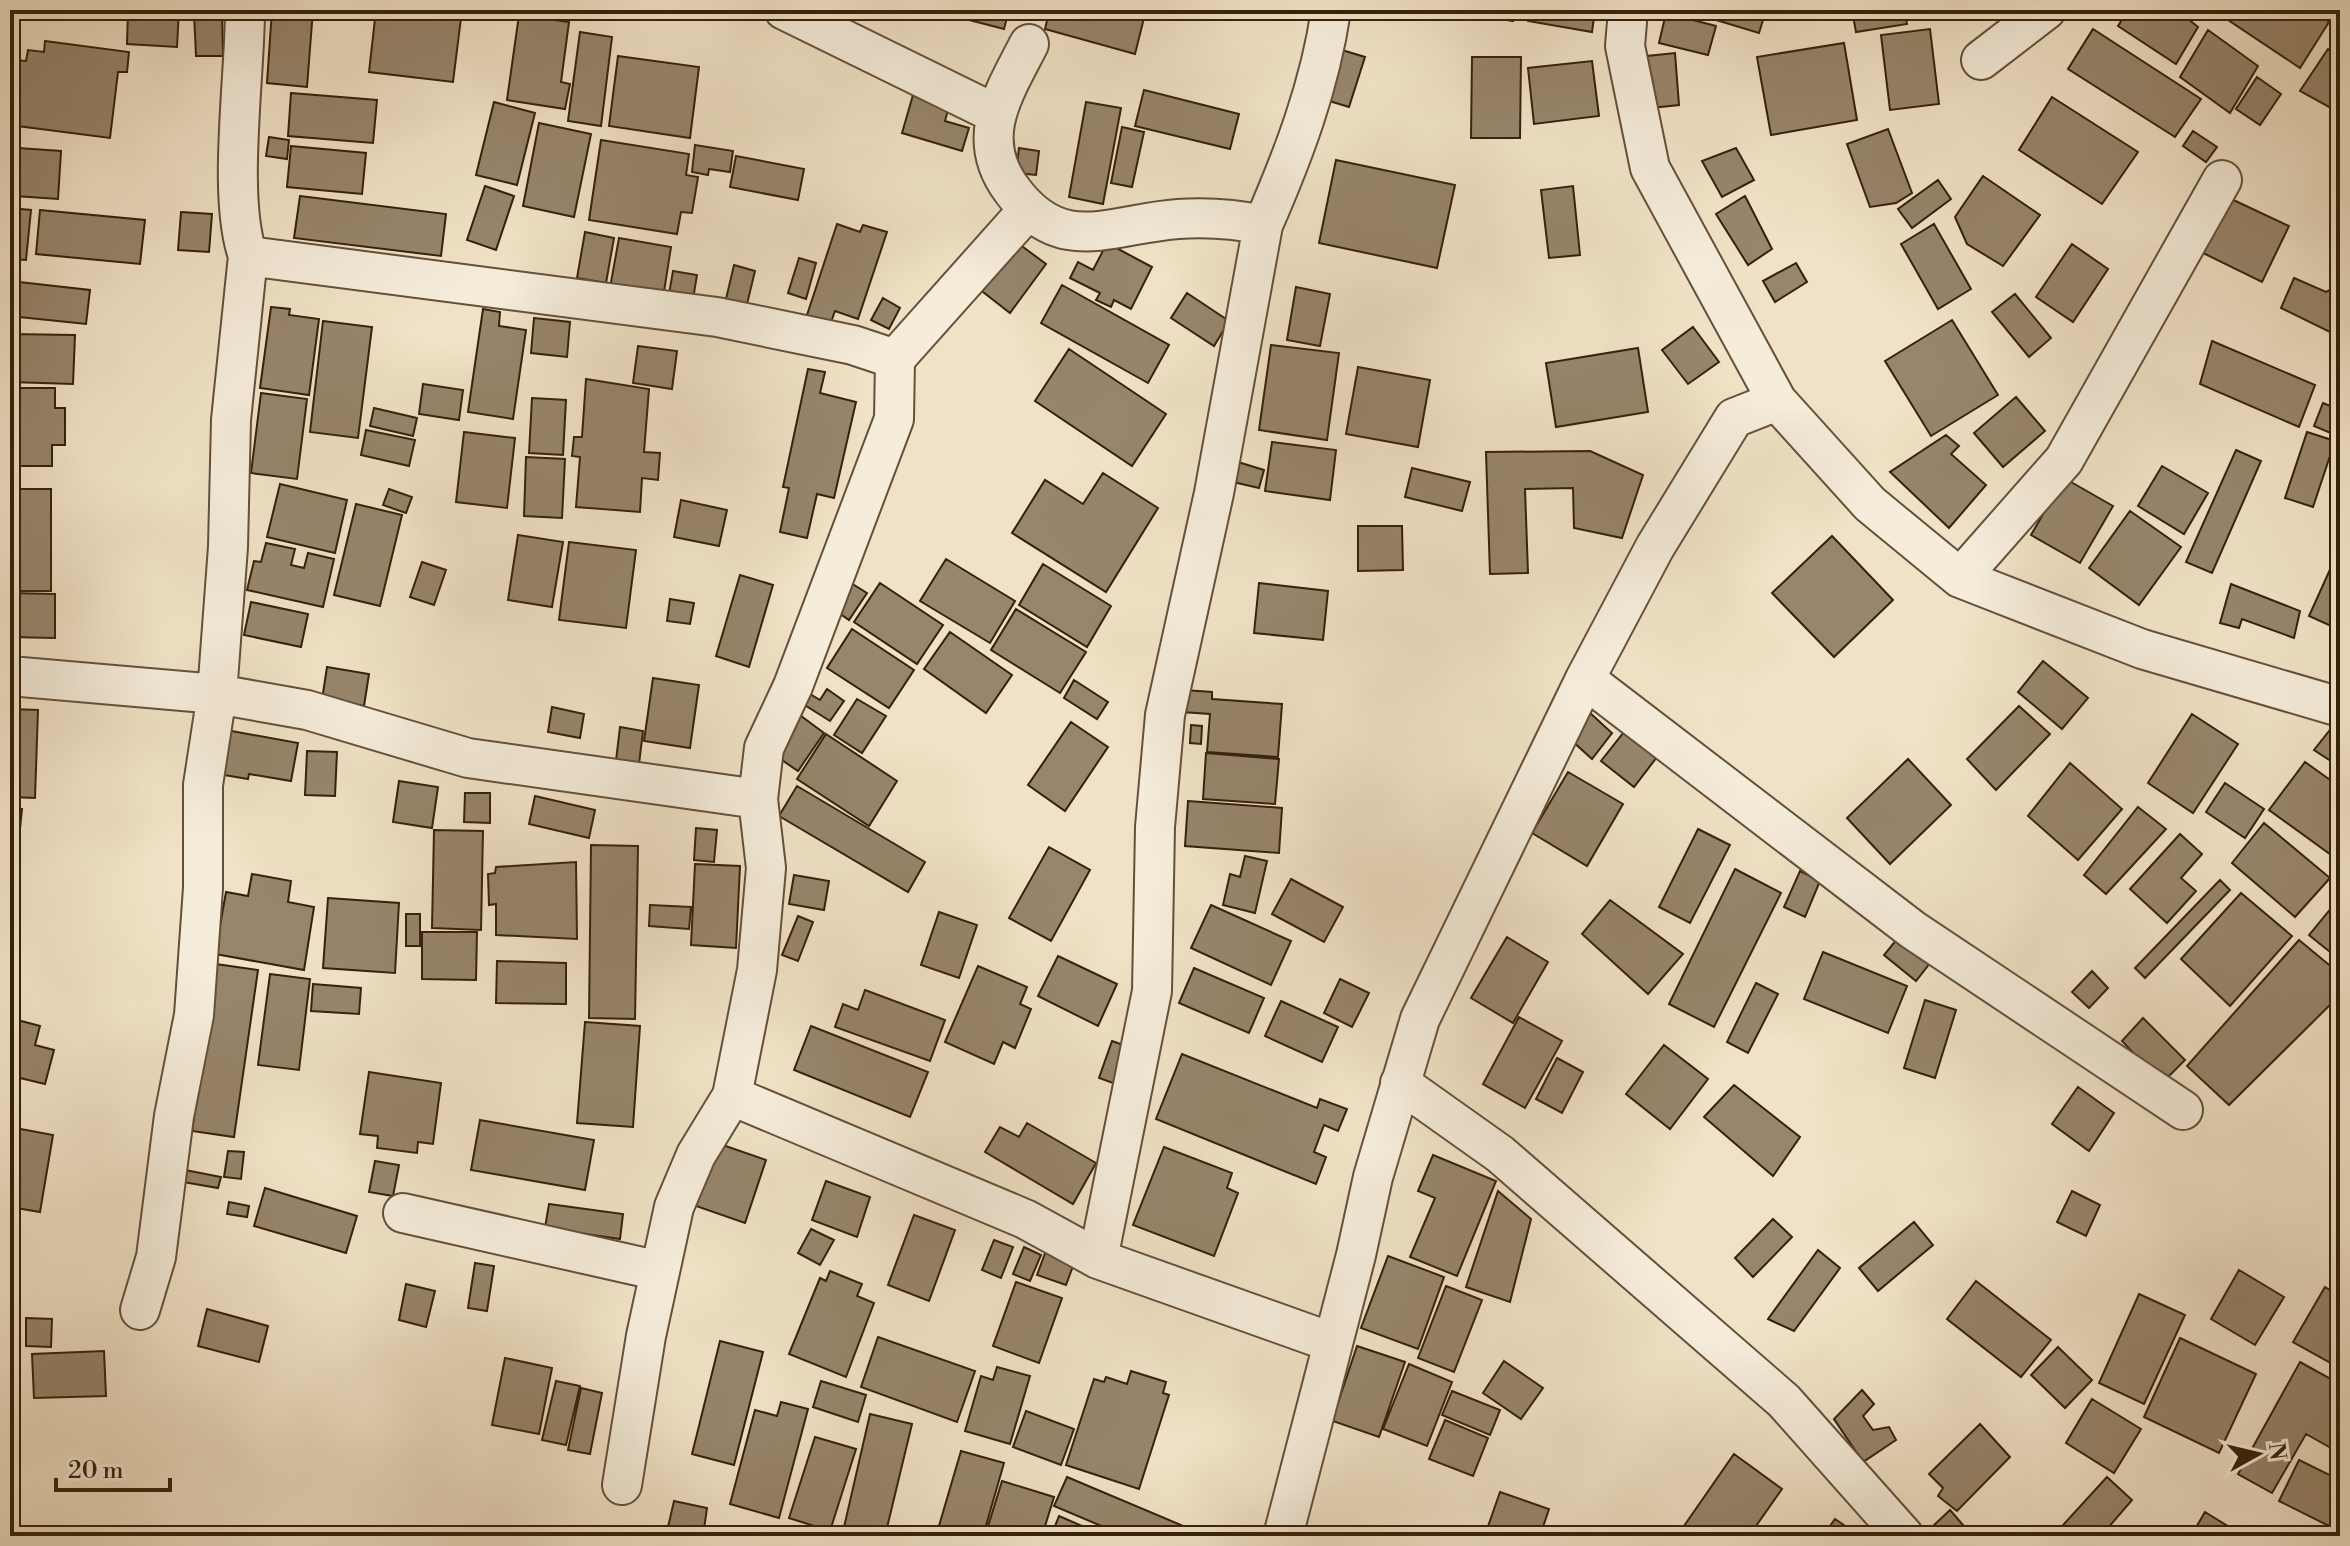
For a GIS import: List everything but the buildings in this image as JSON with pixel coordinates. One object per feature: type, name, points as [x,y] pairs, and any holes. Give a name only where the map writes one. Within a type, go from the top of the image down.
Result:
[{"type":"street","points":[[140,1310],[156,1257],[174,1116],[194,1015],[203,888],[203,785],[217,694],[228,547],[231,420],[248,256],[242,241],[239,194],[245,10]]},
{"type":"street","points":[[784,10],[994,113]]},
{"type":"street","points":[[1098,1259],[1152,991],[1155,827],[1165,715],[1214,493],[1263,225],[1295,152],[1325,49],[1331,10]]},
{"type":"street","points":[[1628,10],[1625,46],[1650,168],[1777,401],[1870,504],[1960,578],[2142,649],[2340,707]]},
{"type":"street","points":[[1981,60],[2046,10]]},
{"type":"street","points":[[1029,44],[994,113],[995,161],[1027,211],[1062,231],[1097,233],[1177,219],[1238,219],[1263,225]]},
{"type":"street","points":[[1960,578],[2064,460],[2222,180]]},
{"type":"street","points":[[622,1485],[674,1207],[696,1155],[732,1096],[757,970],[766,868],[758,799],[764,748],[793,686],[894,419],[895,359],[1027,211]]},
{"type":"street","points":[[248,256],[717,317],[853,345],[895,359]]},
{"type":"street","points":[[1283,1536],[1331,1342],[1420,1019],[1585,679],[1655,547],[1734,418],[1777,401]]},
{"type":"street","points":[[10,676],[217,694],[307,710],[468,758],[758,799]]},
{"type":"street","points":[[1585,679],[1913,930],[2183,1110]]},
{"type":"street","points":[[1400,1083],[1500,1154],[1784,1401],[1904,1536]]},
{"type":"street","points":[[732,1096],[1025,1219],[1098,1259],[1331,1342]]},
{"type":"street","points":[[403,1213],[660,1271]]}]
